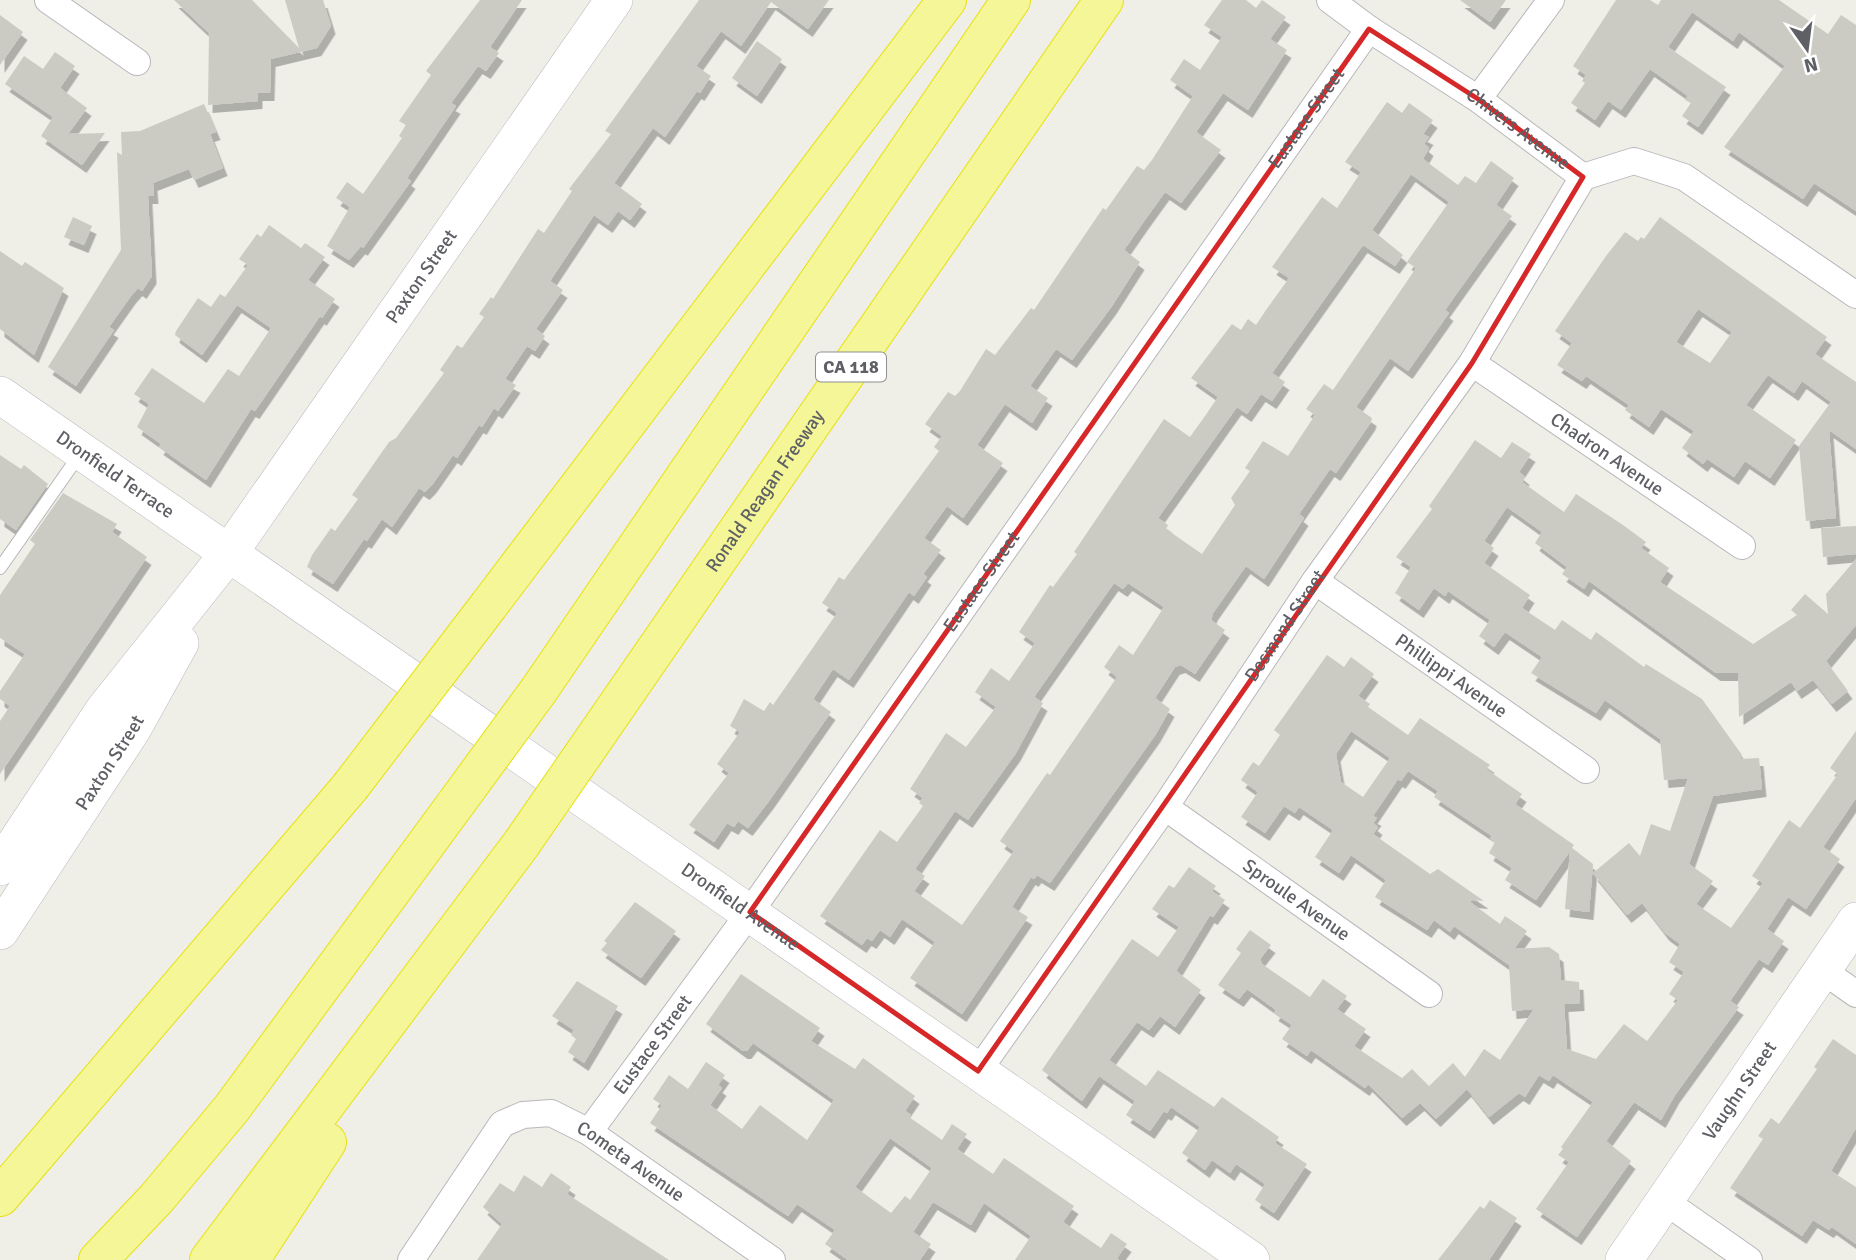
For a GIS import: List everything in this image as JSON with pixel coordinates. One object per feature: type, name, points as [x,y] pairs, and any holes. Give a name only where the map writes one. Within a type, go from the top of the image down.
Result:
[{"type":"highway","points":[[0,1197],[350,787],[947,0]]},
{"type":"highway","points":[[98,1260],[156,1199],[232,1108],[539,690],[1011,0]]},
{"type":"highway","name":"Ronald Reagan Freeway","points":[[522,843],[1104,0]]},
{"type":"highway","points":[[209,1260],[522,843]]},
{"type":"highway","points":[[250,1260],[522,843]]},
{"type":"street","points":[[48,0],[137,62]]},
{"type":"street","name":"Paxton Street","points":[[0,867],[104,710],[229,553],[614,0]]},
{"type":"street","name":"Chivers Avenue","points":[[1330,0],[1368,29],[1478,99],[1583,177],[1634,161],[1684,177],[1856,295]]},
{"type":"street","points":[[1478,99],[1551,0]]},
{"type":"street","name":"Eustace Street","points":[[589,1132],[750,912],[1368,29]]},
{"type":"street","name":"Desmond Street","points":[[978,1071],[1165,807],[1315,581],[1472,363],[1583,177]]},
{"type":"street","name":"Chadron Avenue","points":[[1472,363],[1742,546]]},
{"type":"street","name":"Dronfield Terrace","points":[[0,396],[229,553]]},
{"type":"street","name":"Paxton Street","points":[[0,931],[133,728],[229,553]]},
{"type":"street","name":"Dronfield Avenue","points":[[229,553],[1251,1260]]},
{"type":"street","name":"Phillippi Avenue","points":[[1315,581],[1586,770]]},
{"type":"street","name":"Sproule Avenue","points":[[1165,807],[1429,994]]},
{"type":"street","name":"Vaughn Street","points":[[1624,1260],[1856,921]]},
{"type":"street","points":[[1822,970],[1856,994]]},
{"type":"street","name":"Cometa Avenue","points":[[411,1260],[502,1124],[523,1115],[551,1113],[589,1132],[772,1260]]},
{"type":"street","points":[[1666,1202],[1749,1260]]},
{"type":"lane","points":[[0,568],[82,451]]},
{"type":"highlighted area","points":[[1369,29],[1478,99],[1583,177],[1472,363],[978,1071],[750,912]]},
{"type":"building","points":[[174,0],[252,0],[299,48],[285,0],[323,0],[331,26],[317,48],[271,59],[270,93],[258,93],[258,101],[208,105],[209,33]]},
{"type":"building","points":[[480,0],[522,0],[490,47],[499,53],[486,71],[478,66],[451,103],[456,106],[407,178],[411,181],[363,248],[361,246],[349,260],[327,246],[350,207],[336,198],[347,182],[363,194],[402,138],[399,136],[406,125],[399,121],[431,75],[426,71]]},
{"type":"building","points":[[699,0],[829,0],[808,29],[771,2],[741,46],[721,31],[696,66],[711,76],[700,93],[697,91],[665,137],[653,128],[614,183],[642,204],[630,220],[618,211],[608,225],[594,215],[550,281],[563,290],[536,329],[545,336],[535,351],[527,346],[505,379],[516,385],[498,411],[494,408],[457,458],[453,455],[425,492],[419,488],[392,527],[382,519],[367,541],[364,539],[333,584],[307,567],[331,528],[335,531],[358,499],[352,495],[389,442],[396,438],[444,373],[440,370],[457,345],[462,348],[484,317],[479,314],[491,297],[493,299],[538,229],[544,233],[572,191],[569,189],[611,134],[605,131]]},
{"type":"building","points":[[1222,0],[1246,0],[1256,8],[1262,0],[1286,17],[1270,39],[1287,50],[1248,110],[1223,93],[1196,132],[1221,150],[1181,203],[1165,192],[1124,250],[1140,262],[1072,360],[1056,349],[1030,386],[1048,398],[1032,423],[1005,404],[977,445],[1003,463],[963,518],[947,506],[924,538],[941,550],[923,574],[927,577],[914,596],[909,592],[849,680],[833,669],[813,699],[831,712],[769,801],[748,828],[738,821],[734,827],[727,823],[714,842],[689,825],[729,773],[717,764],[740,732],[730,726],[744,699],[764,711],[770,702],[773,705],[837,613],[822,603],[839,577],[844,580],[939,451],[934,447],[942,436],[925,424],[948,392],[955,396],[960,391],[986,349],[995,355],[1031,308],[1034,310],[1103,208],[1106,210],[1137,166],[1144,170],[1152,160],[1193,96],[1170,80],[1184,59],[1200,70],[1222,37],[1204,25]]},
{"type":"building","points":[[1460,0],[1506,0],[1490,22]]},
{"type":"building","points":[[1616,0],[1650,0],[1658,5],[1661,0],[1779,0],[1828,34],[1841,15],[1856,25],[1856,211],[1814,183],[1803,199],[1724,147],[1785,66],[1739,32],[1733,41],[1692,12],[1668,47],[1726,87],[1698,127],[1682,116],[1691,103],[1685,100],[1688,96],[1650,69],[1621,110],[1608,101],[1595,120],[1571,103],[1585,83],[1582,81],[1586,75],[1573,66]]},
{"type":"building","points":[[0,15],[23,32],[0,65]]},
{"type":"building","points":[[757,41],[782,59],[757,96],[732,78]]},
{"type":"building","points":[[55,52],[75,66],[60,88],[87,108],[68,134],[105,133],[82,165],[41,136],[53,117],[5,84],[24,56],[43,69]]},
{"type":"building","points":[[1387,102],[1402,113],[1409,103],[1433,120],[1423,134],[1429,137],[1424,144],[1429,148],[1423,159],[1458,185],[1465,176],[1476,183],[1491,161],[1514,178],[1496,205],[1512,216],[1445,310],[1449,313],[1408,371],[1390,358],[1356,407],[1372,418],[1371,422],[1336,473],[1330,469],[1299,514],[1304,518],[1264,579],[1246,566],[1213,613],[1211,620],[1225,630],[1195,674],[1181,665],[1175,667],[1155,698],[1170,709],[1156,734],[1050,883],[1037,875],[1034,879],[1031,877],[1012,907],[1028,917],[962,1014],[910,978],[935,942],[902,919],[890,937],[880,930],[872,941],[867,938],[862,945],[820,916],[880,830],[897,842],[923,806],[919,803],[923,798],[910,789],[946,733],[966,747],[996,707],[975,692],[991,668],[1009,681],[1035,643],[1019,632],[1050,585],[1053,587],[1077,554],[1074,552],[1164,419],[1190,437],[1205,416],[1218,397],[1191,378],[1232,324],[1241,330],[1248,319],[1256,325],[1289,278],[1272,267],[1322,197],[1337,208],[1361,172],[1345,162]],"holes":[[[1411,174],[1449,202],[1407,262],[1416,268],[1333,390],[1324,384],[1306,409],[1315,415],[1288,456],[1263,441],[1245,468],[1250,471],[1231,498],[1235,505],[1202,554],[1166,529],[1168,525],[1158,518],[1237,407],[1247,414],[1261,394],[1272,401],[1285,382],[1272,373],[1363,245],[1395,266],[1403,255],[1372,230]],[[1114,583],[1123,589],[1128,583],[1164,607],[1133,655],[1119,645],[1104,667],[1117,677],[1050,775],[1047,773],[1000,841],[1014,851],[962,925],[914,891],[925,876],[915,869],[955,811],[968,820],[1016,753],[1043,703],[1034,697]]]},
{"type":"building","points":[[204,104],[216,132],[210,134],[223,168],[194,180],[189,169],[153,183],[154,196],[148,196],[152,276],[142,291],[138,288],[131,296],[109,327],[114,330],[76,386],[48,367],[121,250],[117,152],[122,155],[121,132],[140,131]]},
{"type":"building","points":[[73,217],[92,226],[84,245],[64,237]]},
{"type":"building","points":[[1660,217],[1827,337],[1815,354],[1856,382],[1856,449],[1829,430],[1836,518],[1806,521],[1799,446],[1831,402],[1802,381],[1794,393],[1768,375],[1746,405],[1796,440],[1770,478],[1745,461],[1734,477],[1707,459],[1703,464],[1682,448],[1694,431],[1661,409],[1649,427],[1625,410],[1629,405],[1586,376],[1582,381],[1557,365],[1572,343],[1555,331],[1606,256],[1625,232],[1638,241],[1641,237],[1644,239]],"holes":[[[1698,309],[1732,332],[1710,363],[1676,342]]]},
{"type":"building","points":[[269,225],[301,248],[305,243],[325,257],[308,280],[335,299],[322,318],[320,316],[255,411],[251,409],[206,480],[159,447],[161,444],[137,427],[149,404],[134,394],[152,368],[204,403],[228,369],[239,376],[271,328],[237,305],[202,355],[175,335],[198,298],[211,307],[220,294],[225,297],[248,265],[239,259],[257,234],[261,237]]},
{"type":"building","points":[[0,251],[22,266],[25,262],[64,288],[34,355],[0,329]]},
{"type":"building","points":[[1475,440],[1501,458],[1512,442],[1531,454],[1519,472],[1525,477],[1522,482],[1564,512],[1576,494],[1623,525],[1646,542],[1641,548],[1669,568],[1660,582],[1753,644],[1797,615],[1791,610],[1805,594],[1828,614],[1826,594],[1856,559],[1856,625],[1826,661],[1848,691],[1832,704],[1813,680],[1797,691],[1791,682],[1739,717],[1738,673],[1716,673],[1589,581],[1584,589],[1562,574],[1567,567],[1535,543],[1542,532],[1507,507],[1484,541],[1494,548],[1484,563],[1530,595],[1522,608],[1555,630],[1562,620],[1591,640],[1596,632],[1644,667],[1646,664],[1702,699],[1742,755],[1740,759],[1759,758],[1762,789],[1713,796],[1689,864],[1713,881],[1696,904],[1731,928],[1763,883],[1752,876],[1789,820],[1800,828],[1838,774],[1830,768],[1856,731],[1856,798],[1823,847],[1840,859],[1806,909],[1788,897],[1767,929],[1784,941],[1768,965],[1759,959],[1730,1001],[1739,1007],[1675,1095],[1661,1120],[1634,1102],[1606,1141],[1631,1161],[1577,1237],[1536,1209],[1569,1162],[1558,1155],[1563,1149],[1561,1147],[1593,1102],[1553,1075],[1549,1081],[1539,1075],[1525,1097],[1519,1093],[1489,1117],[1467,1089],[1436,1119],[1420,1103],[1402,1118],[1368,1084],[1365,1088],[1311,1050],[1307,1056],[1282,1039],[1292,1025],[1247,989],[1239,999],[1218,985],[1241,953],[1236,949],[1250,930],[1271,945],[1260,959],[1262,964],[1310,997],[1323,979],[1347,996],[1337,1009],[1366,1029],[1354,1046],[1402,1078],[1412,1069],[1429,1086],[1453,1063],[1465,1077],[1484,1049],[1500,1060],[1534,1009],[1512,1011],[1509,965],[1454,926],[1450,932],[1434,920],[1427,930],[1375,897],[1386,880],[1351,855],[1339,873],[1315,857],[1333,830],[1299,807],[1295,813],[1284,806],[1265,833],[1241,817],[1258,792],[1241,780],[1253,762],[1259,766],[1280,735],[1274,730],[1327,655],[1344,667],[1351,657],[1374,674],[1358,696],[1370,704],[1368,707],[1408,735],[1420,718],[1490,765],[1486,769],[1522,794],[1515,804],[1574,845],[1572,848],[1593,864],[1589,912],[1565,909],[1570,851],[1536,900],[1505,880],[1512,868],[1489,853],[1495,842],[1490,838],[1492,836],[1434,797],[1438,791],[1408,771],[1401,781],[1398,779],[1373,816],[1377,818],[1373,823],[1378,827],[1373,834],[1430,874],[1438,869],[1484,901],[1470,902],[1500,924],[1505,916],[1527,931],[1514,949],[1549,947],[1559,954],[1561,980],[1579,982],[1580,1003],[1564,1004],[1567,1049],[1596,1059],[1624,1024],[1647,1041],[1678,1000],[1669,994],[1684,972],[1669,962],[1680,944],[1665,933],[1642,903],[1627,915],[1593,873],[1629,843],[1640,856],[1651,824],[1670,831],[1688,778],[1664,780],[1660,739],[1605,700],[1596,713],[1531,673],[1542,657],[1505,632],[1494,647],[1479,636],[1490,620],[1448,591],[1445,596],[1434,588],[1419,610],[1395,593],[1411,567],[1396,557],[1432,509],[1429,506]],"holes":[[[1351,731],[1390,758],[1363,797],[1341,782],[1336,754]]]},
{"type":"building","points":[[0,455],[21,469],[24,465],[48,484],[16,530],[0,519]]},
{"type":"building","points":[[63,493],[117,524],[112,532],[147,557],[0,774],[0,721],[10,706],[0,699],[0,691],[25,654],[0,638],[0,595],[35,544],[30,540]]},
{"type":"building","points":[[1856,526],[1856,554],[1823,557],[1821,528]]},
{"type":"building","points":[[1189,867],[1216,886],[1212,891],[1225,900],[1213,917],[1210,915],[1176,971],[1201,990],[1175,1027],[1160,1016],[1149,1030],[1137,1022],[1109,1060],[1146,1086],[1158,1070],[1214,1107],[1222,1097],[1279,1137],[1275,1143],[1307,1164],[1274,1213],[1255,1200],[1265,1184],[1236,1164],[1230,1173],[1212,1160],[1205,1170],[1182,1153],[1200,1127],[1171,1107],[1167,1113],[1164,1111],[1150,1131],[1126,1115],[1135,1101],[1099,1076],[1082,1101],[1042,1070],[1132,939],[1158,957],[1179,927],[1152,909],[1169,885],[1174,888]]},
{"type":"building","points":[[635,902],[676,931],[641,978],[601,950],[607,943],[604,941]]},
{"type":"building","points":[[741,974],[820,1028],[811,1041],[855,1069],[863,1058],[915,1096],[905,1111],[911,1115],[909,1117],[942,1140],[952,1124],[967,1134],[957,1149],[993,1174],[1004,1158],[1074,1206],[1063,1222],[1101,1248],[1111,1233],[1127,1244],[1117,1258],[1119,1260],[1015,1260],[1031,1236],[984,1203],[971,1225],[933,1202],[913,1232],[931,1244],[920,1260],[848,1260],[825,1244],[835,1230],[797,1204],[788,1216],[650,1123],[662,1105],[653,1099],[669,1075],[688,1089],[706,1062],[725,1075],[718,1085],[722,1088],[710,1105],[742,1129],[760,1105],[807,1140],[834,1100],[753,1043],[747,1051],[743,1051],[706,1024]],"holes":[[[890,1138],[932,1168],[910,1200],[905,1196],[891,1213],[855,1187]]]},
{"type":"building","points":[[577,981],[618,1006],[584,1063],[568,1052],[576,1039],[571,1035],[574,1030],[552,1016]]},
{"type":"building","points":[[1833,1039],[1856,1055],[1856,1128],[1831,1171],[1856,1187],[1856,1244],[1832,1227],[1829,1230],[1813,1220],[1802,1236],[1730,1188],[1763,1139],[1758,1136],[1771,1118],[1779,1124],[1817,1069],[1814,1067]]},
{"type":"building","points":[[551,1173],[571,1187],[567,1194],[669,1260],[477,1260],[502,1224],[483,1207],[500,1183],[514,1192],[524,1175],[542,1187]]},
{"type":"building","points":[[1490,1200],[1517,1218],[1489,1260],[1438,1260],[1480,1206],[1484,1209]]}]
